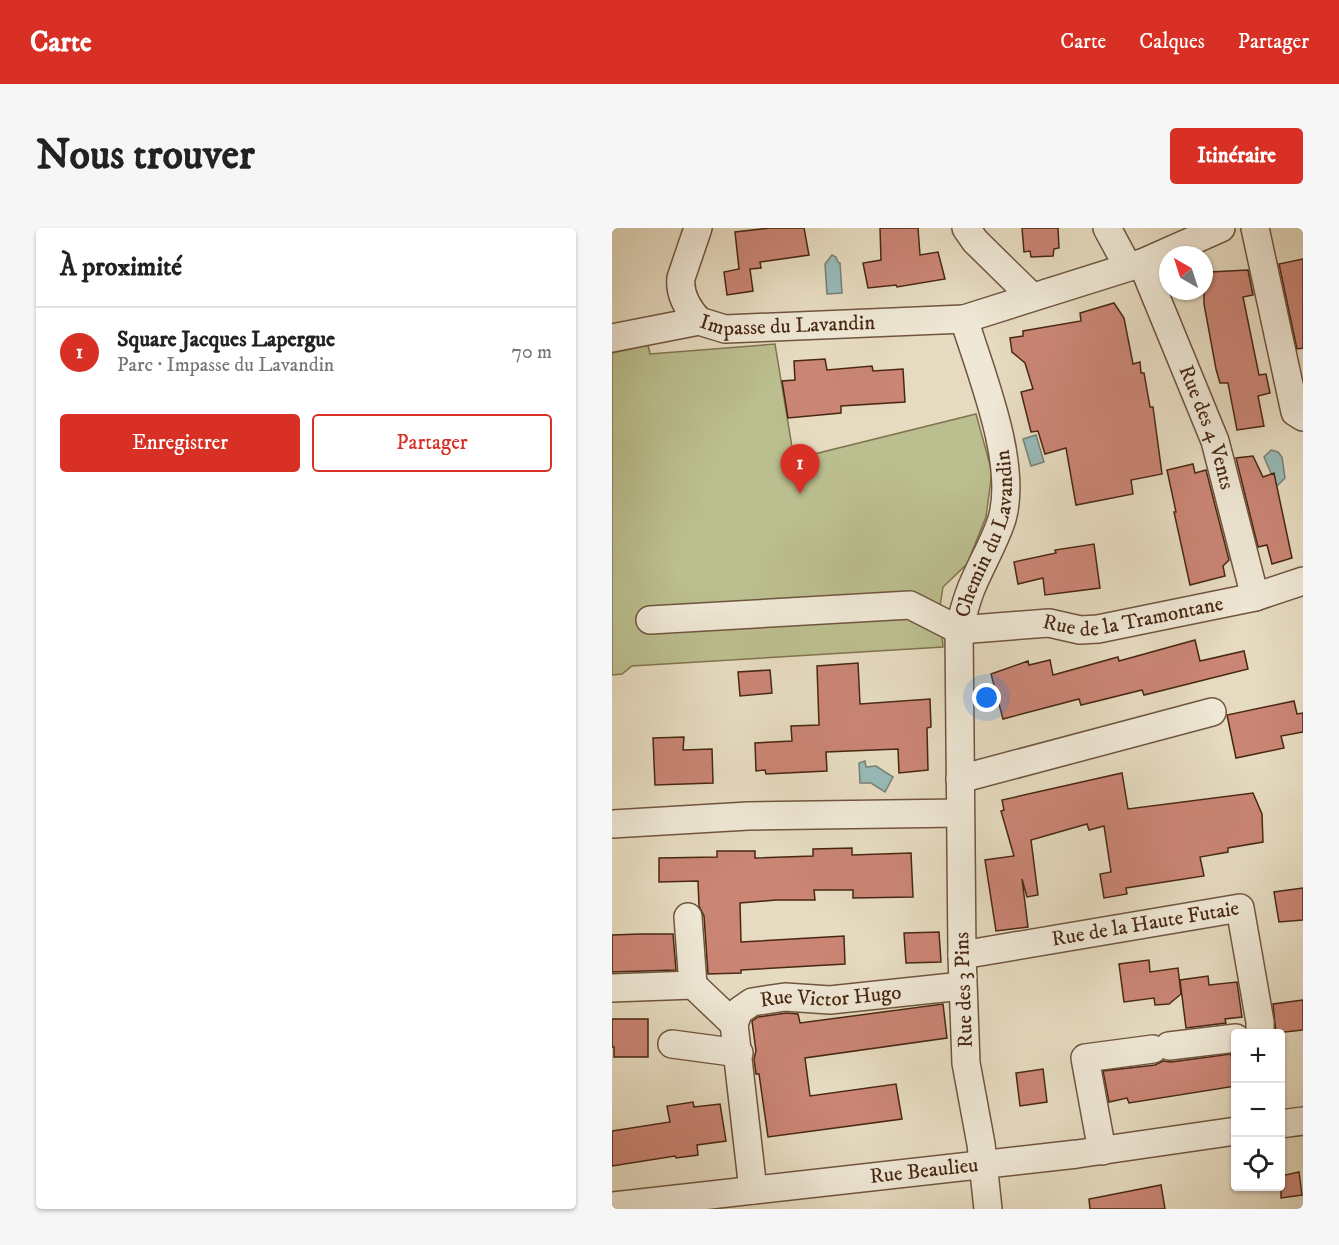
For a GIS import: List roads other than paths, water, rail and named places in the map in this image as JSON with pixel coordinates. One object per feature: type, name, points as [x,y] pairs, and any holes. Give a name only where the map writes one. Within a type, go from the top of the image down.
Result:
[{"type":"street","points":[[698,228],[680,287],[686,304],[699,321]]},
{"type":"street","points":[[966,228],[975,242],[1031,296]]},
{"type":"street","name":"Rue des 4 Vents","points":[[1107,228],[1135,265],[1215,441],[1255,597]]},
{"type":"street","points":[[964,319],[1135,265],[1221,228]]},
{"type":"street","points":[[1255,228],[1295,412],[1303,417]]},
{"type":"street","name":"Impasse du Lavandin","points":[[612,338],[699,321],[725,329],[964,319]]},
{"type":"street","name":"Chemin du Lavandin","points":[[959,630],[973,584],[996,535],[1002,516],[1006,467],[1002,444],[964,319]]},
{"type":"street","name":"Rue de la Tramontane","points":[[959,630],[1049,623],[1080,630],[1098,629],[1255,597],[1303,581]]},
{"type":"street","points":[[650,620],[910,604],[959,630]]},
{"type":"street","name":"Rue des 3 Pins","points":[[959,630],[962,986],[966,1063],[988,1209]]},
{"type":"street","points":[[960,779],[1212,712]]},
{"type":"street","points":[[612,824],[748,816],[960,813]]},
{"type":"street","name":"Rue de la Haute Futaie","points":[[962,955],[1240,908],[1260,1029]]},
{"type":"street","points":[[688,917],[693,985],[734,1024]]},
{"type":"street","points":[[612,988],[693,985]]},
{"type":"street","name":"Rue Victor Hugo","points":[[753,1190],[734,1024],[739,1011],[752,1002],[785,997],[830,1000],[962,986]]},
{"type":"street","points":[[1102,1151],[1085,1058],[1231,1039]]},
{"type":"street","points":[[672,1044],[739,1053]]},
{"type":"street","points":[[1285,1123],[1303,1121]]},
{"type":"street","name":"Rue Beaulieu","points":[[612,1206],[1102,1151],[1231,1132]]},
{"type":"water","points":[[832,255],[840,263],[842,293],[827,294],[825,264]]},
{"type":"water","points":[[1036,435],[1044,462],[1031,466],[1023,439]]},
{"type":"water","points":[[1271,450],[1278,452],[1282,457],[1285,478],[1278,485],[1264,457]]},
{"type":"water","points":[[865,761],[866,767],[876,766],[893,777],[885,792],[871,783],[860,783],[859,763]]},
{"type":"place","name":"Square Jacques Lapergue","points":[[800,494]]}]
